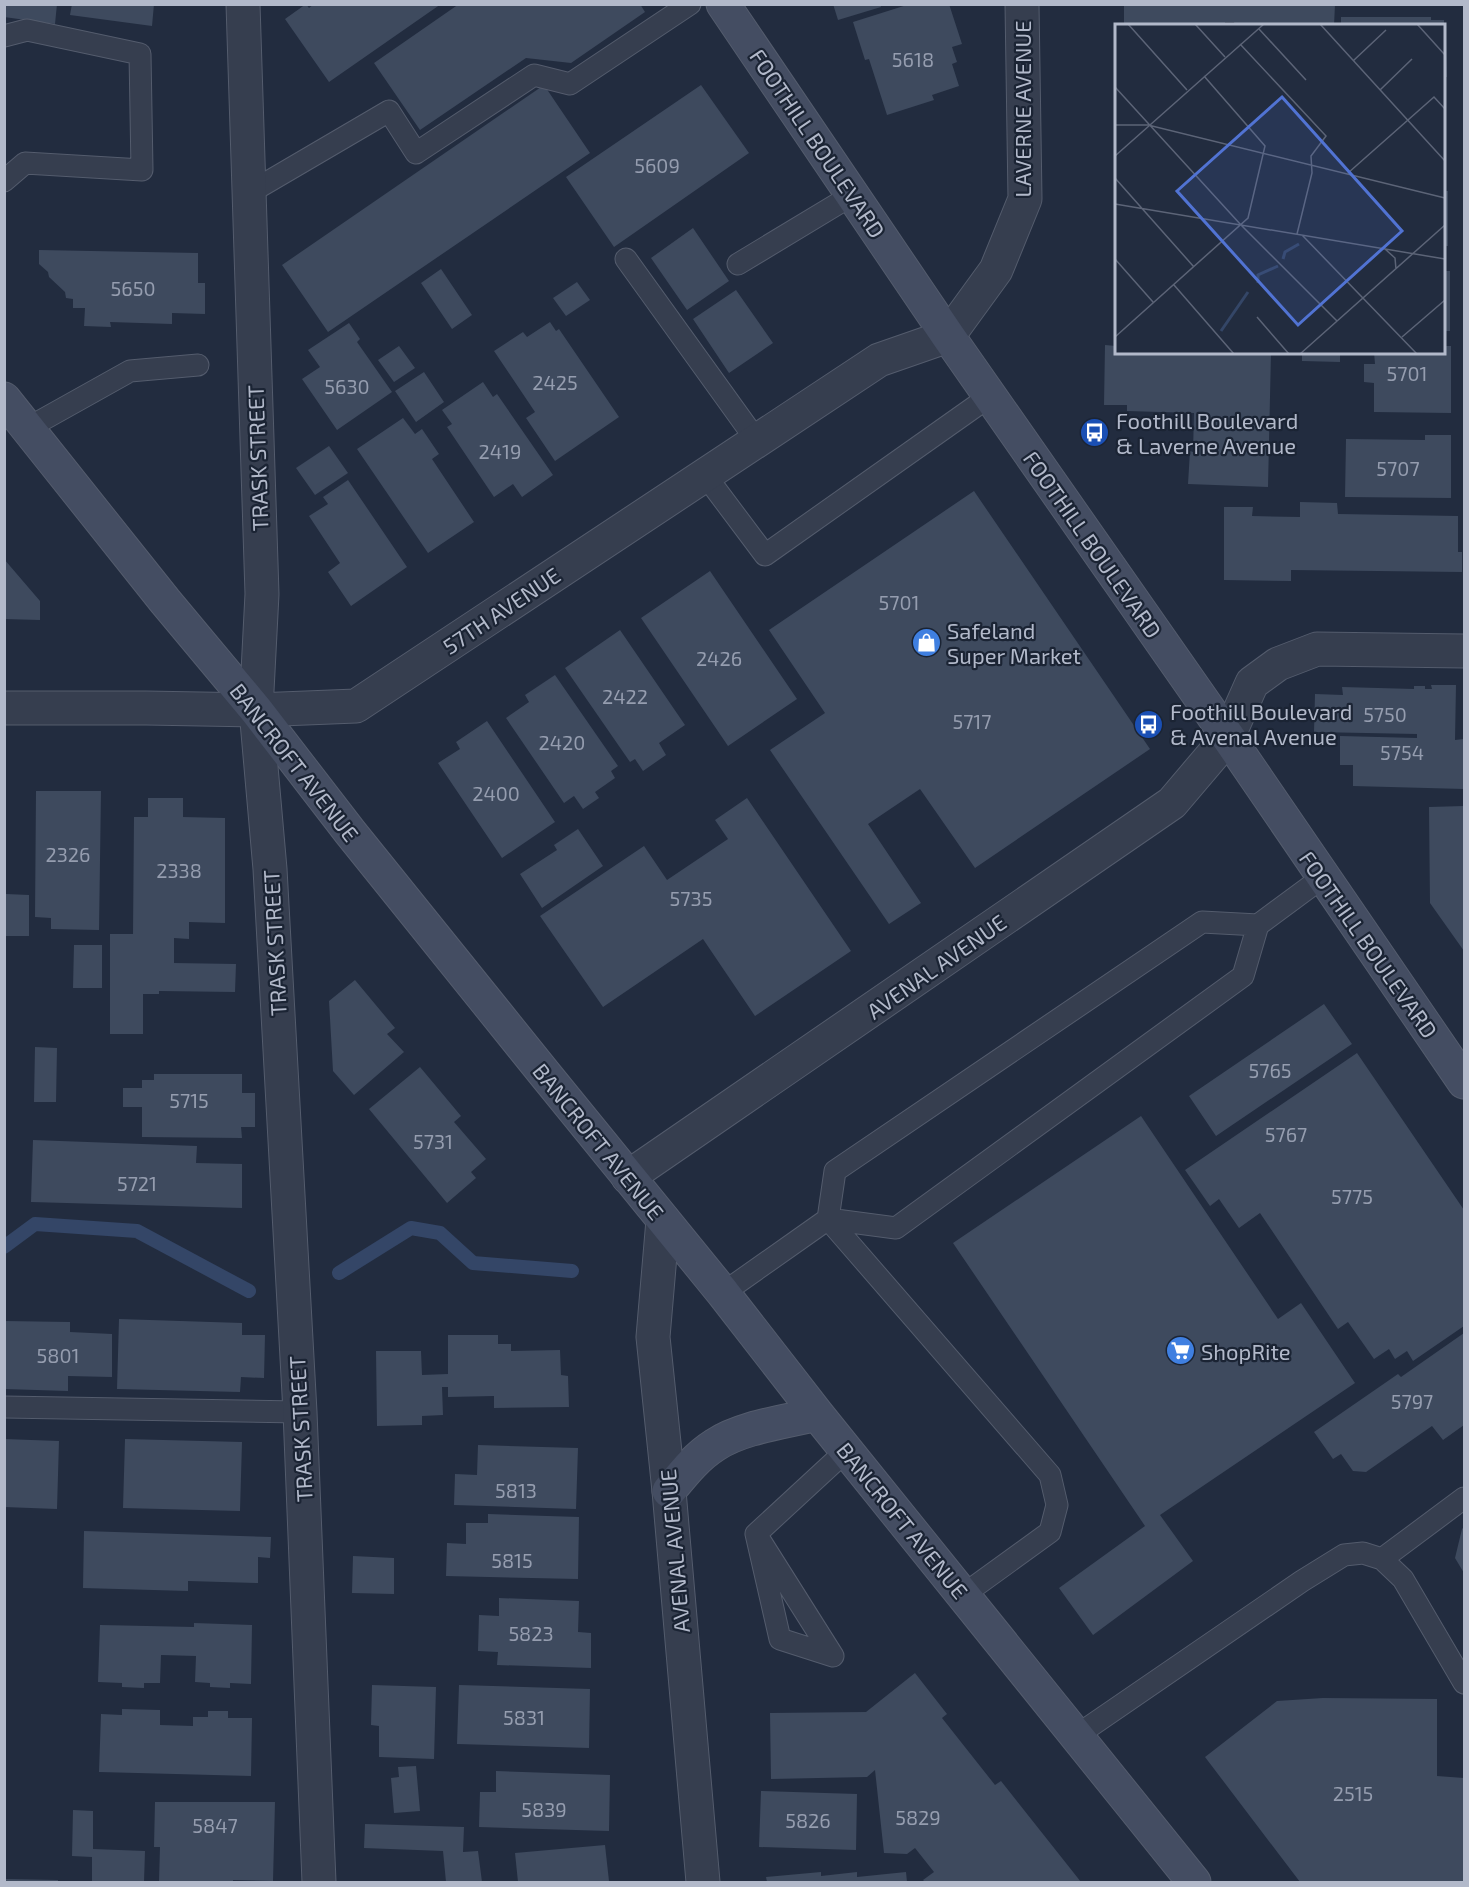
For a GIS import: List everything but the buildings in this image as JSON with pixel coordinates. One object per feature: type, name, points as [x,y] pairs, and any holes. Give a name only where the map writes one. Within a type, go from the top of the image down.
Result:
[{"type":"street","name":"TRASK STREET","points":[[243,4],[262,594],[256,710],[270,881],[300,1412],[319,1882]]},
{"type":"street","name":"FOOTHILL BOULEVARD","points":[[723,4],[854,194],[948,336],[1323,877],[1459,1066]]},
{"type":"street","name":"LAVERNE AVENUE","points":[[948,336],[996,270],[1025,199],[1022,4]]},
{"type":"street","name":"57TH AVENUE","points":[[4,708],[256,710],[356,706],[879,360],[948,336]]},
{"type":"street","name":"BANCROFT AVENUE","points":[[4,399],[165,601],[256,710],[350,832],[628,1178],[723,1293],[816,1414],[1194,1882]]},
{"type":"street","name":"AVENAL AVENUE","points":[[628,1178],[1172,803],[1228,737],[1252,684],[1278,664],[1317,649],[1464,651]]},
{"type":"street","name":"AVENAL AVENUE","points":[[663,1220],[653,1337],[669,1491],[703,1882]]},
{"type":"street","points":[[669,1491],[690,1465],[715,1444],[741,1432],[816,1414]]},
{"type":"lane","points":[[249,193],[389,111],[416,153],[534,75],[570,84],[690,4]]},
{"type":"lane","points":[[4,36],[27,30],[140,54],[142,170],[25,163],[4,181]]},
{"type":"lane","points":[[738,264],[854,194]]},
{"type":"lane","points":[[626,259],[757,441]]},
{"type":"lane","points":[[28,429],[130,371],[198,365]]},
{"type":"lane","points":[[705,475],[765,555],[990,396]]},
{"type":"lane","points":[[723,1293],[828,1219],[896,1228],[1243,976],[1258,925],[1323,877]]},
{"type":"lane","points":[[828,1219],[836,1171],[1202,922],[1258,925]]},
{"type":"lane","points":[[828,1219],[1050,1475],[1057,1505],[1050,1532],[963,1595]]},
{"type":"lane","points":[[4,1407],[300,1412]]},
{"type":"lane","points":[[756,1534],[847,1450]]},
{"type":"lane","points":[[1382,1559],[1464,1498]]},
{"type":"lane","points":[[756,1534],[798,1599],[833,1656],[780,1639],[756,1534]]},
{"type":"lane","points":[[1076,1736],[1302,1581],[1344,1555],[1363,1553],[1382,1559],[1403,1579],[1464,1683]]},
{"type":"waterway","points":[[4,1247],[35,1224],[137,1231],[249,1291]]},
{"type":"waterway","points":[[339,1273],[411,1228],[440,1233],[473,1263],[572,1271]]},
{"type":"place","name":"Foothill Boulevard & Laverne Avenue","points":[[1095,433]]},
{"type":"place","name":"Safeland Super Market","points":[[926,643]]},
{"type":"place","name":"Foothill Boulevard & Avenal Avenue","points":[[1149,724]]},
{"type":"place","name":"ShopRite","points":[[1180,1351]]}]
